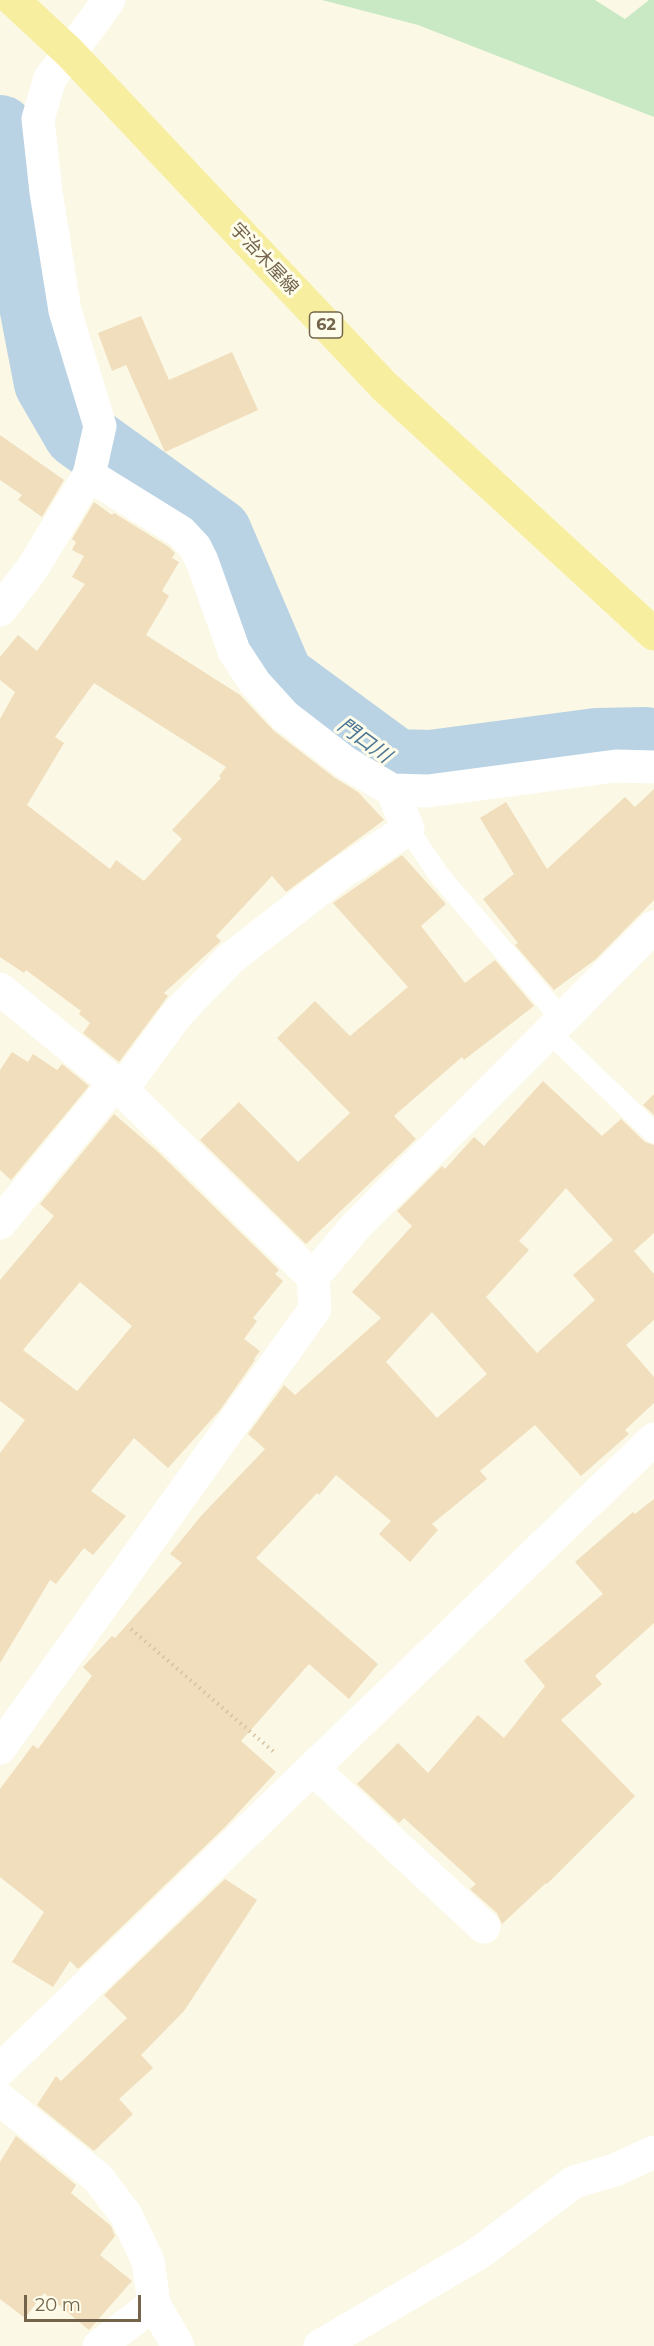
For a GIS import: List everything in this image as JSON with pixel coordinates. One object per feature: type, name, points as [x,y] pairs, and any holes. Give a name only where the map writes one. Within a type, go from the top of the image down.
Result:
[{"type":"main road","name":"宇治木屋線","points":[[13,0],[70,53],[384,386],[654,634]]},
{"type":"street","points":[[0,610],[32,569],[91,471],[100,426],[65,312],[46,192],[38,119],[50,78],[110,0]]},
{"type":"street","points":[[91,471],[181,532],[195,548],[202,561],[234,651],[255,683],[285,716],[346,763],[392,790],[428,791],[616,766],[654,768]]},
{"type":"street","points":[[0,1223],[178,1013],[230,959],[337,876],[408,829],[392,790]]},
{"type":"street","points":[[313,1277],[356,1226],[654,927]]},
{"type":"street","points":[[0,989],[118,1086],[313,1277],[315,1309],[0,1748]]},
{"type":"street","points":[[0,2070],[654,1439]]},
{"type":"street","points":[[308,1773],[484,1927]]},
{"type":"street","points":[[0,2099],[98,2178],[126,2215],[148,2261],[154,2304],[178,2346]]},
{"type":"street","points":[[320,2346],[479,2253],[574,2182],[615,2170],[648,2164]]},
{"type":"street","points":[[99,2346],[154,2304]]},
{"type":"lane","points":[[408,829],[439,875],[555,1025],[654,1133]]},
{"type":"path","points":[[103,1605],[308,1773]]},
{"type":"green space","points":[[322,0],[595,0],[625,19],[649,0],[654,0],[654,117],[418,25]]},
{"type":"building","points":[[141,316],[169,380],[232,352],[258,410],[165,452],[126,365],[112,371],[98,333]]},
{"type":"building","points":[[0,435],[64,480],[42,517],[18,500],[22,495],[0,480]]},
{"type":"building","points":[[94,502],[112,515],[114,513],[169,547],[175,553],[172,558],[179,562],[162,591],[169,596],[146,635],[240,695],[274,731],[335,778],[358,792],[384,820],[286,892],[272,876],[216,936],[221,941],[164,993],[168,996],[119,1062],[83,1033],[90,1023],[79,1014],[81,1011],[26,970],[24,973],[0,957],[0,719],[15,692],[0,680],[0,657],[18,635],[37,651],[85,584],[72,577],[84,556],[72,550],[76,542],[72,539]],"holes":[[[94,683],[226,767],[219,776],[221,778],[172,830],[182,839],[144,881],[116,860],[110,869],[27,805],[64,743],[55,737]]]},
{"type":"building","points":[[654,789],[654,900],[596,959],[554,990],[515,945],[518,943],[483,899],[514,874],[480,818],[506,802],[547,869],[625,797],[635,807]]},
{"type":"building","points":[[402,855],[446,904],[421,926],[465,983],[495,960],[534,1006],[464,1060],[462,1057],[394,1116],[416,1139],[306,1244],[200,1140],[239,1102],[298,1162],[350,1113],[277,1038],[315,1001],[350,1036],[408,987],[333,903]]},
{"type":"building","points":[[12,1052],[28,1062],[33,1054],[57,1070],[62,1064],[89,1086],[11,1180],[0,1170],[0,1070]]},
{"type":"building","points":[[543,1081],[602,1136],[621,1119],[645,1142],[654,1145],[654,1233],[634,1251],[654,1274],[654,1320],[626,1345],[654,1377],[654,1403],[625,1430],[629,1434],[581,1476],[535,1425],[480,1471],[487,1479],[432,1524],[438,1530],[410,1562],[379,1534],[391,1521],[336,1475],[319,1495],[317,1493],[256,1558],[378,1664],[349,1699],[309,1664],[241,1741],[276,1772],[225,1827],[78,1969],[70,1961],[53,1987],[12,1962],[44,1912],[0,1877],[0,1789],[33,1745],[38,1749],[92,1676],[83,1667],[112,1636],[115,1638],[182,1563],[170,1554],[201,1516],[265,1449],[248,1434],[284,1385],[295,1395],[381,1318],[352,1292],[412,1226],[397,1211],[442,1166],[445,1169],[474,1137],[484,1146]],"holes":[[[566,1188],[613,1240],[573,1275],[595,1300],[537,1353],[486,1297],[529,1250],[519,1241]],[[432,1312],[487,1374],[437,1418],[386,1362]]]},
{"type":"building","points":[[654,1094],[654,1115],[643,1105]]},
{"type":"building","points":[[114,1114],[157,1151],[279,1270],[275,1274],[283,1281],[253,1318],[257,1321],[244,1339],[260,1351],[255,1360],[220,1410],[168,1468],[134,1438],[91,1491],[126,1516],[93,1555],[84,1548],[56,1584],[50,1580],[0,1663],[0,1453],[25,1420],[0,1401],[0,1280],[54,1216],[40,1204]],"holes":[[[80,1282],[132,1326],[77,1391],[23,1350]]]},
{"type":"building","points":[[654,1499],[654,1623],[595,1676],[602,1684],[561,1720],[635,1796],[547,1884],[502,1924],[497,1913],[470,1889],[476,1884],[404,1818],[399,1823],[357,1784],[398,1743],[428,1773],[478,1715],[504,1738],[545,1686],[524,1661],[603,1594],[575,1562],[633,1512],[635,1514]]},
{"type":"building","points":[[225,1879],[257,1900],[184,2011],[141,2055],[153,2068],[119,2099],[133,2114],[94,2151],[37,2105],[56,2076],[61,2081],[127,2018],[104,1995]]},
{"type":"building","points":[[16,2136],[76,2185],[71,2193],[111,2226],[115,2236],[100,2255],[132,2281],[89,2330],[44,2293],[25,2318],[0,2299],[0,2162]]},
{"type":"waterway","name":"門口川","points":[[0,130],[49,383],[78,433],[217,533],[279,678],[396,764],[431,765],[597,743],[645,742],[654,744]]}]
